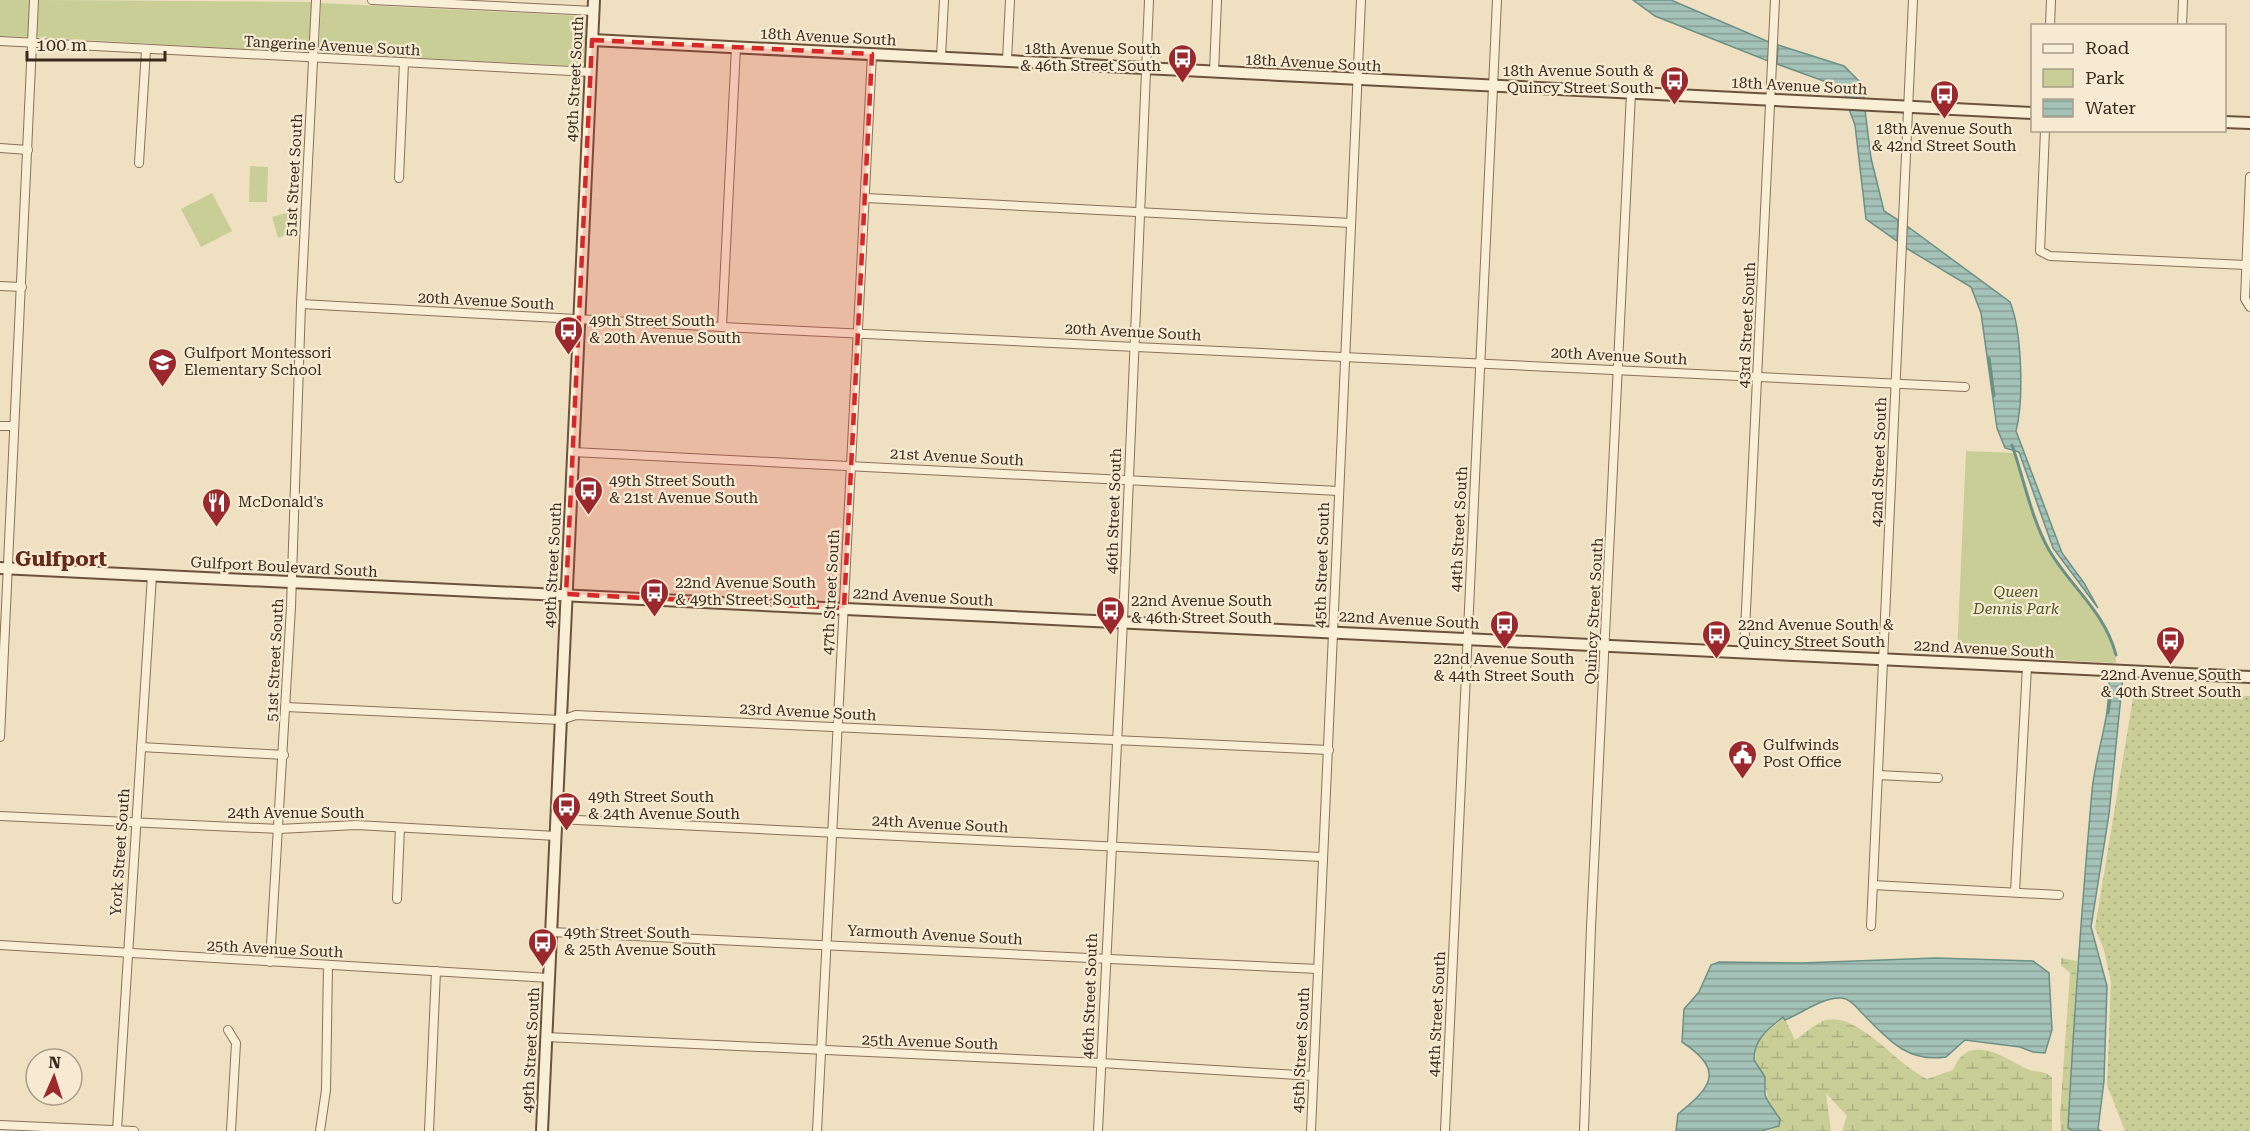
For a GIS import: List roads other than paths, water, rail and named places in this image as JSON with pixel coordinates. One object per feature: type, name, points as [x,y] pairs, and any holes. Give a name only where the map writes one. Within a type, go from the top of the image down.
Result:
[{"type":"main road","name":"49th Street South","points":[[542,1131],[594,5]]},
{"type":"main road","name":"18th Avenue South","points":[[592,40],[2031,113]]},
{"type":"main road","points":[[2226,122],[2250,123]]},
{"type":"main road","name":"Gulfport Boulevard South","points":[[4,568],[566,594]]},
{"type":"main road","name":"22nd Avenue South","points":[[566,594],[2250,677]]},
{"type":"street","points":[[0,737],[4,568],[22,287],[34,0]]},
{"type":"street","name":"51st Street South","points":[[270,962],[284,755],[301,304],[316,0]]},
{"type":"street","points":[[372,0],[594,5]]},
{"type":"street","points":[[941,57],[944,0]]},
{"type":"street","points":[[1007,60],[1010,0]]},
{"type":"street","name":"46th Street South","points":[[1098,1131],[1104,957],[1123,621],[1149,0]]},
{"type":"street","points":[[1214,72],[1217,0]]},
{"type":"street","name":"45th Street South","points":[[1311,1131],[1361,0]]},
{"type":"street","name":"44th Street South","points":[[1445,1131],[1497,0]]},
{"type":"street","name":"43rd Street South","points":[[1744,652],[1775,0]]},
{"type":"street","name":"42nd Street South","points":[[1870,926],[1913,0]]},
{"type":"street","points":[[2050,24],[2051,0]]},
{"type":"street","points":[[2182,24],[2183,0]]},
{"type":"street","name":"Tangerine Avenue South","points":[[0,41],[591,72]]},
{"type":"street","points":[[722,327],[736,47]]},
{"type":"street","points":[[139,163],[146,50]]},
{"type":"street","name":"47th Street South","points":[[818,1131],[829,944],[850,465],[860,334],[872,54]]},
{"type":"street","points":[[399,178],[404,63]]},
{"type":"street","name":"Quincy Street South","points":[[1584,1131],[1591,927],[1620,369],[1631,93]]},
{"type":"street","points":[[2045,132],[2040,250],[2050,256],[2246,265]]},
{"type":"street","points":[[0,148],[28,150]]},
{"type":"street","points":[[2249,307],[2245,299],[2250,177]]},
{"type":"street","points":[[866,198],[1141,210],[1351,223]]},
{"type":"street","points":[[0,286],[22,287]]},
{"type":"street","name":"20th Avenue South","points":[[301,304],[579,320],[1965,387]]},
{"type":"street","points":[[0,426],[14,426]]},
{"type":"street","name":"21st Avenue South","points":[[573,452],[1339,491]]},
{"type":"street","name":"York Street South","points":[[117,1130],[126,954],[152,576]]},
{"type":"street","points":[[2015,892],[2027,666]]},
{"type":"street","name":"23rd Avenue South","points":[[286,706],[561,720],[576,715],[1329,750]]},
{"type":"street","points":[[141,747],[284,755]]},
{"type":"street","points":[[1878,775],[1938,778]]},
{"type":"street","name":"24th Avenue South","points":[[0,816],[279,830],[356,825],[556,836]]},
{"type":"street","name":"24th Avenue South","points":[[557,819],[1322,857]]},
{"type":"street","points":[[397,899],[400,828]]},
{"type":"street","points":[[1873,885],[2059,895]]},
{"type":"street","name":"Yarmouth Avenue South","points":[[551,932],[1318,969]]},
{"type":"street","name":"25th Avenue South","points":[[0,945],[549,978]]},
{"type":"street","points":[[320,1131],[327,1090],[328,965]]},
{"type":"street","points":[[429,1131],[436,971]]},
{"type":"street","points":[[228,1030],[236,1043],[231,1131]]},
{"type":"street","name":"25th Avenue South","points":[[546,1037],[1101,1063],[1313,1076]]},
{"type":"street","points":[[0,1125],[134,1131]]},
{"type":"water","points":[[1633,0],[1671,0],[1769,42],[1768,61],[1655,16]]},
{"type":"water","points":[[1778,45],[1844,66],[1863,85],[1864,99],[1846,98],[1843,88],[1777,64]]},
{"type":"water","points":[[1849,109],[1865,110],[1871,158],[1884,211],[1898,220],[1897,241],[1866,219],[1855,125]]},
{"type":"water","points":[[1907,226],[2010,302],[2017,330],[2021,384],[2016,431],[2062,553],[2084,583],[2098,608],[2053,548],[2019,452],[2005,448],[1997,428],[1981,313],[1971,287],[1906,248]]},
{"type":"water","points":[[2109,675],[2123,676],[2109,814],[2091,927],[2107,986],[2104,1081],[2098,1129],[2101,1131],[2073,1131],[2068,1128],[2085,875],[2092,791],[2106,720]]},
{"type":"water","points":[[1936,958],[2033,961],[2049,973],[2052,1030],[2045,1053],[2033,1052],[2020,1047],[1965,1040],[1946,1057],[1919,1056],[1897,1046],[1888,1039],[1849,1001],[1844,998],[1834,998],[1785,1020],[1783,1017],[1763,1035],[1756,1046],[1754,1060],[1765,1077],[1765,1095],[1780,1119],[1779,1126],[1762,1131],[1676,1131],[1678,1114],[1706,1087],[1709,1078],[1709,1070],[1704,1061],[1682,1042],[1684,1009],[1699,992],[1711,965],[1719,962],[1801,963]]},
{"type":"waterway","points":[[1989,358],[1994,396]]},
{"type":"waterway","points":[[2012,445],[2043,538],[2057,563],[2096,612],[2116,655]]},
{"type":"waterway","points":[[2108,713],[2110,699]]},
{"type":"place","name":"18th Avenue South & 46th Street South","points":[[1182,84]]},
{"type":"place","name":"18th Avenue South & Quincy Street South","points":[[1675,106]]},
{"type":"place","name":"18th Avenue South & 42nd Street South","points":[[1944,120]]},
{"type":"place","name":"49th Street South & 20th Avenue South","points":[[568,356]]},
{"type":"place","name":"Gulfport Montessori Elementary School","points":[[163,388]]},
{"type":"place","name":"49th Street South & 21st Avenue South","points":[[588,516]]},
{"type":"place","name":"McDonald's","points":[[217,528]]},
{"type":"place","name":"22nd Avenue South & 49th Street South","points":[[654,618]]},
{"type":"place","name":"22nd Avenue South & 46th Street South","points":[[1110,636]]},
{"type":"place","name":"22nd Avenue South & 44th Street South","points":[[1504,650]]},
{"type":"place","name":"22nd Avenue South & Quincy Street South","points":[[1717,660]]},
{"type":"place","name":"22nd Avenue South & 40th Street South","points":[[2171,666]]},
{"type":"place","name":"Gulfwinds Post Office","points":[[1742,780]]},
{"type":"place","name":"49th Street South & 24th Avenue South","points":[[567,832]]},
{"type":"place","name":"49th Street South & 25th Avenue South","points":[[543,968]]},
{"type":"district","name":"Gulfport","points":[[61,559]]},
{"type":"park label","name":"Queen Dennis Park","points":[[2016,600]]}]
